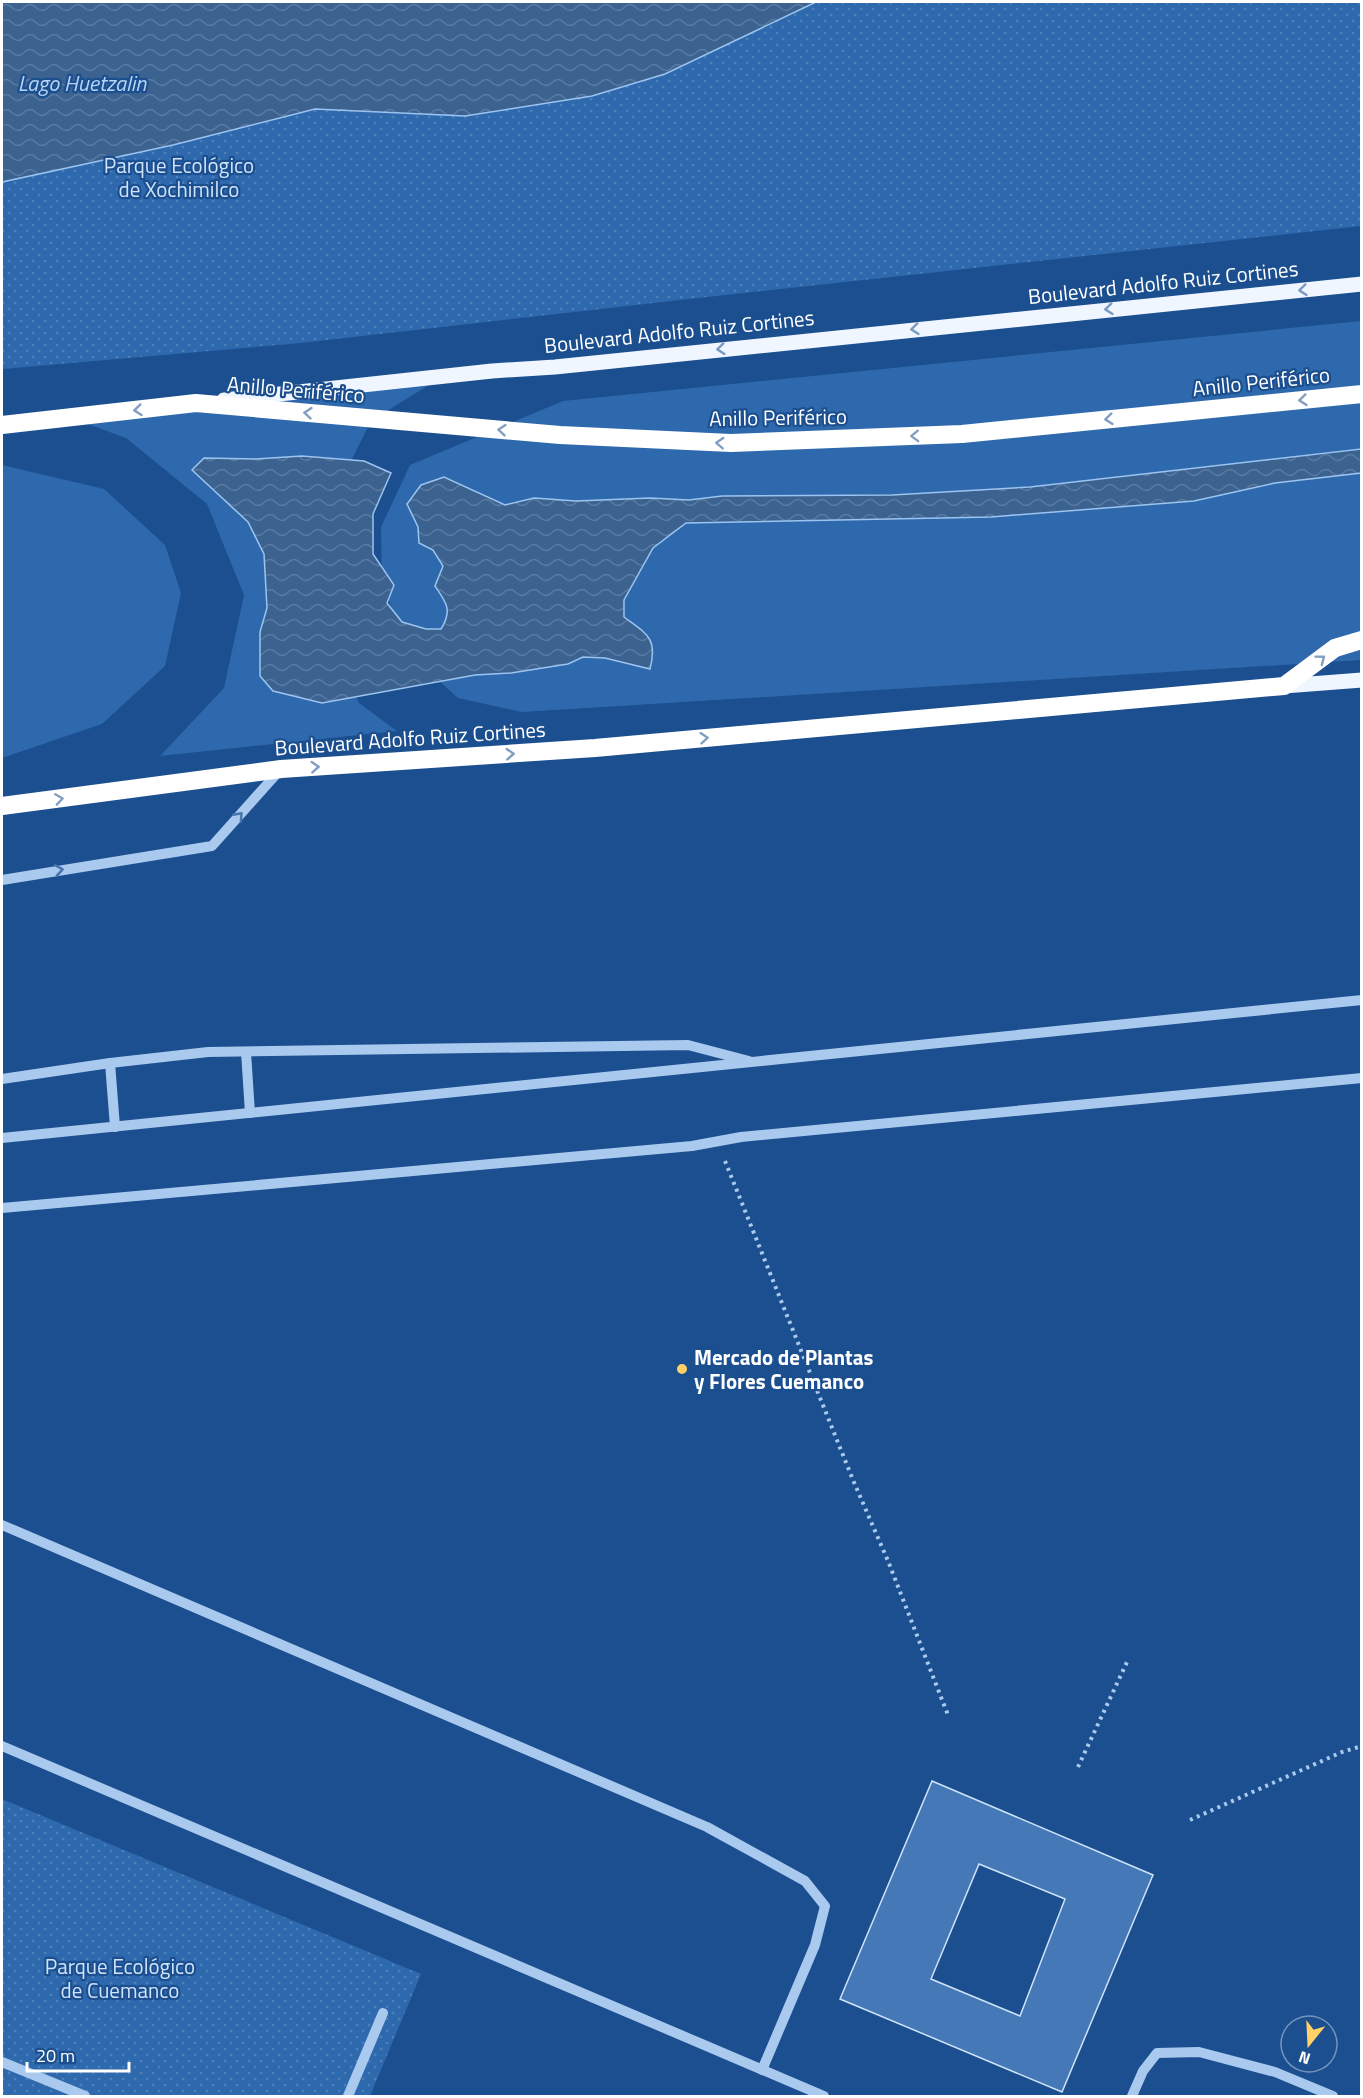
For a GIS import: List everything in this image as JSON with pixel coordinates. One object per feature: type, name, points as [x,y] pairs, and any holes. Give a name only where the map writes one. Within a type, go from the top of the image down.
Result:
[{"type":"highway","name":"Anillo Periférico","points":[[196,403],[560,435],[731,443],[962,434],[1362,394]]},
{"type":"highway","name":"Boulevard Adolfo Ruiz Cortines","points":[[2,425],[196,403]]},
{"type":"highway","points":[[1284,686],[1335,648],[1362,640]]},
{"type":"highway","name":"Boulevard Adolfo Ruiz Cortines","points":[[2,806],[281,769],[595,748],[1284,686]]},
{"type":"main road","name":"Boulevard Adolfo Ruiz Cortines","points":[[196,403],[1362,284]]},
{"type":"main road","name":"Boulevard Adolfo Ruiz Cortines","points":[[1284,686],[1362,680]]},
{"type":"lane","points":[[2,880],[212,846],[281,769]]},
{"type":"lane","points":[[2,1138],[1362,1000]]},
{"type":"lane","points":[[2,1079],[110,1063],[208,1052],[688,1045],[755,1062]]},
{"type":"lane","points":[[246,1052],[250,1113]]},
{"type":"lane","points":[[110,1063],[115,1127]]},
{"type":"lane","points":[[2,1208],[681,1147],[741,1137],[1362,1078]]},
{"type":"lane","points":[[2,1525],[707,1827],[805,1881],[825,1906],[815,1945],[762,2070]]},
{"type":"lane","points":[[2,1746],[824,2097]]},
{"type":"lane","points":[[348,2097],[383,2013]]},
{"type":"lane","points":[[1132,2097],[1143,2072],[1157,2053],[1199,2052],[1275,2072],[1334,2097]]},
{"type":"lane","points":[[2,2062],[85,2097]]},
{"type":"path","points":[[717,1141],[948,1714]]},
{"type":"path","points":[[1078,1767],[1127,1662]]},
{"type":"path","points":[[1190,1821],[1342,1752],[1362,1746]]},
{"type":"green space","name":"Parque Ecológico de Xochimilco","points":[[2,2],[1361,2],[1361,226],[301,343],[2,369]]},
{"type":"green space","points":[[1361,321],[1361,660],[522,712],[458,698],[409,654],[382,582],[381,527],[410,465],[563,401]]},
{"type":"green space","points":[[437,380],[371,421],[320,523],[322,620],[359,703],[397,731],[160,756],[224,688],[244,595],[207,504],[126,438],[74,419]]},
{"type":"green space","points":[[2,465],[104,489],[165,545],[181,593],[165,666],[102,724],[2,758]]},
{"type":"green space","name":"Parque Ecológico de Cuemanco","points":[[2,1799],[421,1974],[370,2096],[2,2096]]},
{"type":"water","name":"Lago Huetzalin","points":[[2,2],[816,2],[665,74],[592,96],[465,116],[315,109],[173,145],[2,182]]},
{"type":"water","points":[[1361,449],[1361,473],[1275,483],[1194,501],[991,517],[686,523],[653,548],[624,600],[624,617],[644,633],[651,643],[653,650],[650,669],[605,658],[583,657],[568,664],[511,673],[475,675],[322,703],[273,691],[260,676],[260,632],[267,608],[264,554],[248,522],[192,470],[204,458],[256,459],[302,456],[364,461],[391,473],[373,514],[373,554],[394,585],[387,603],[402,622],[426,629],[441,629],[447,617],[447,606],[435,586],[443,566],[433,550],[419,543],[418,527],[407,504],[421,485],[444,477],[505,505],[534,498],[576,501],[650,498],[689,500],[722,496],[892,495],[1030,487]]},
{"type":"building","points":[[932,1781],[1153,1875],[1062,2092],[840,1999]],"holes":[[[979,1864],[1065,1899],[1020,2016],[931,1979]]]},
{"type":"place","name":"Mercado de Plantas y Flores Cuemanco","points":[[682,1369]]}]
